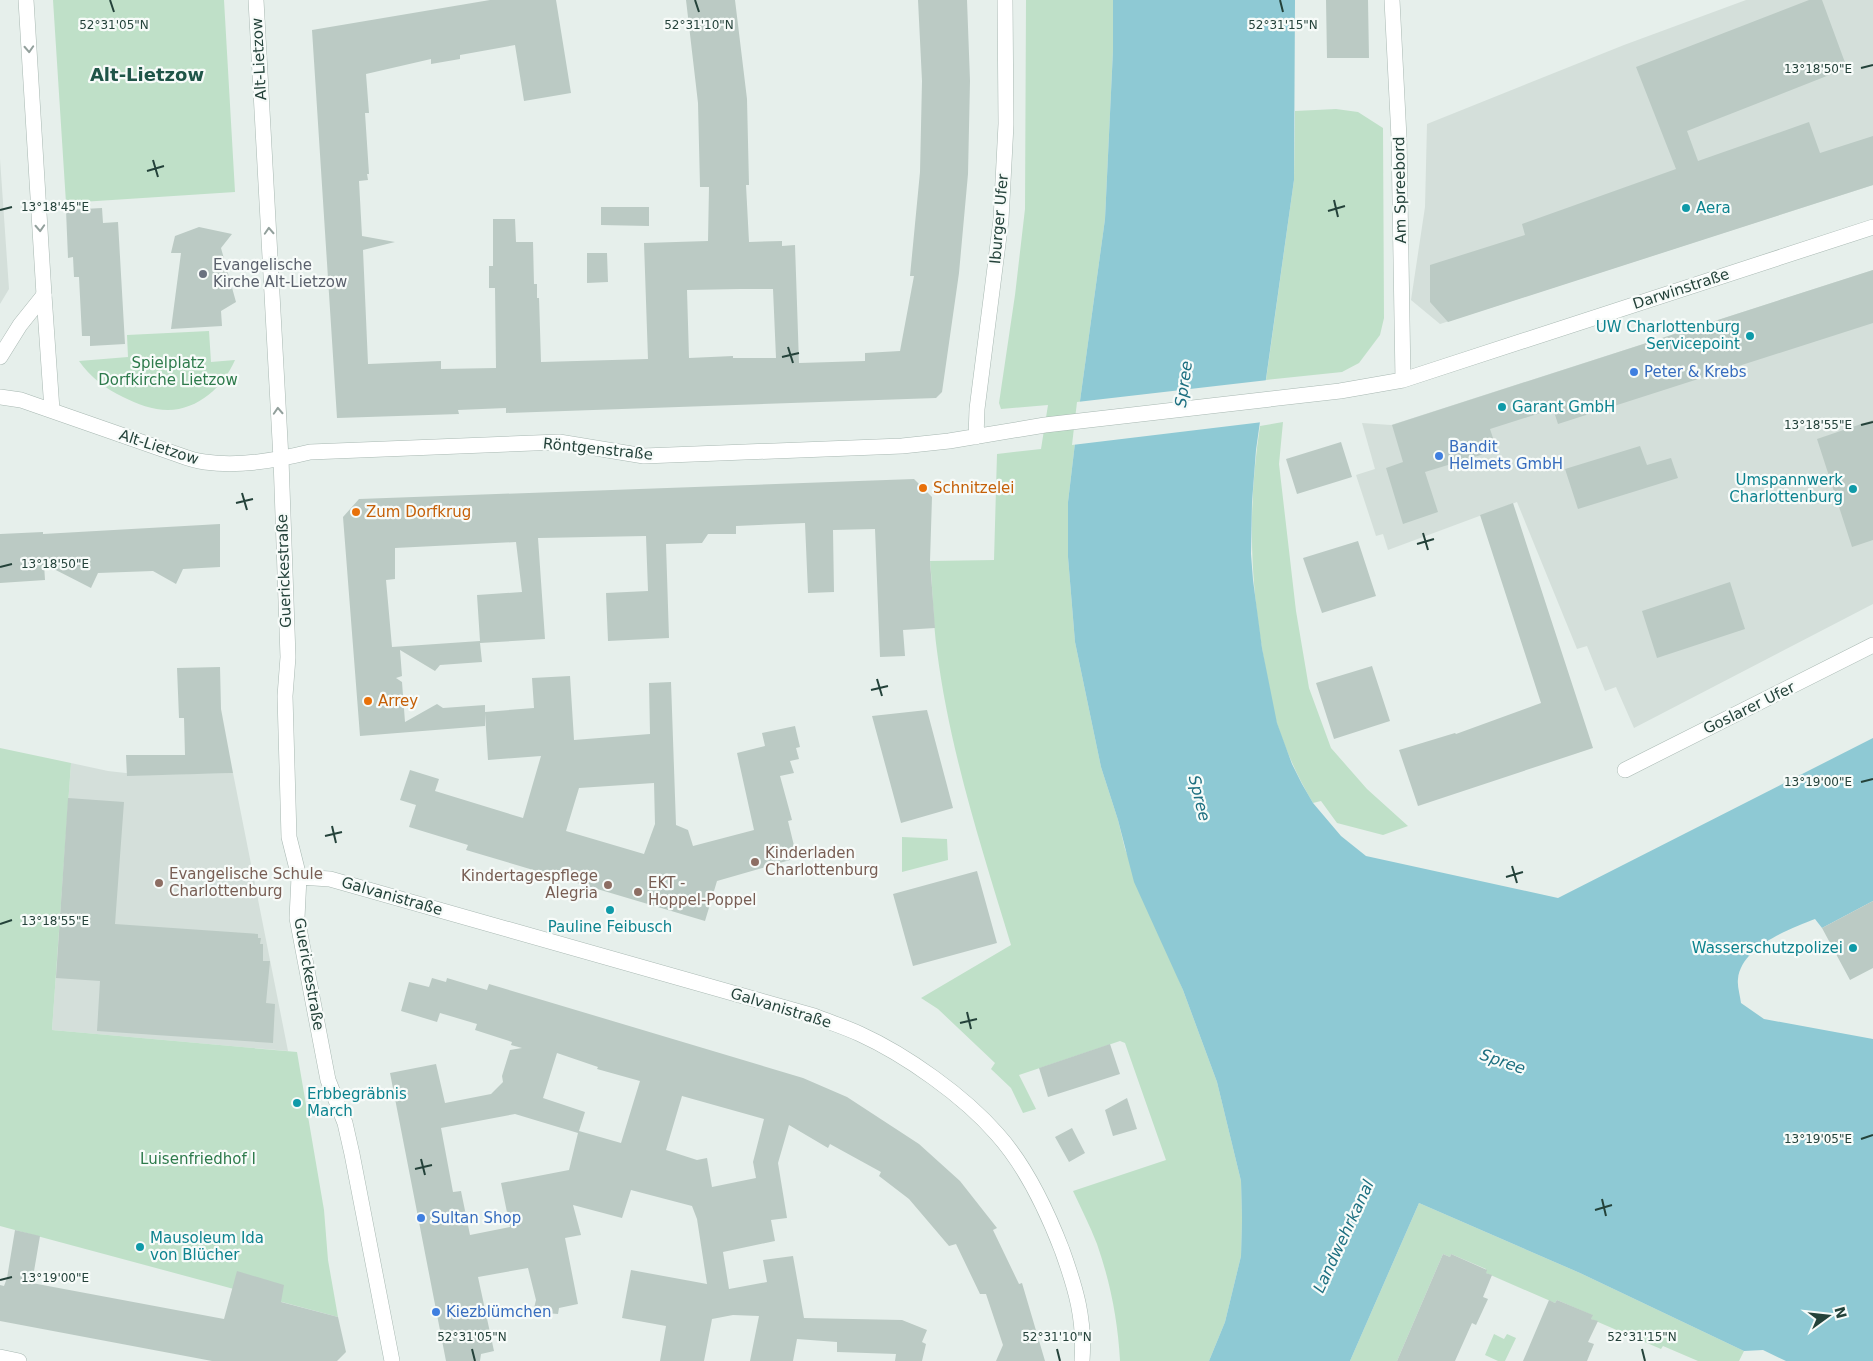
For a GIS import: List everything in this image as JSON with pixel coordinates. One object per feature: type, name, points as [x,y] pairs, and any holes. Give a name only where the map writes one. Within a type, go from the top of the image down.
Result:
[{"type":"street","points":[[26,0],[52,410]]},
{"type":"street","name":"Alt-Lietzow","points":[[0,397],[22,400],[179,456],[205,462],[236,464],[281,459],[256,0]]},
{"type":"street","name":"Iburger Ufer","points":[[976,437],[976,409],[1001,220],[1006,124],[1006,0]]},
{"type":"street","name":"Am Spreebord","points":[[1392,0],[1399,138],[1403,380]]},
{"type":"street","name":"Darwinstraße","points":[[1045,425],[1340,391],[1403,380],[1873,227]]},
{"type":"street","points":[[0,357],[20,325],[44,295]]},
{"type":"street","name":"Röntgenstraße","points":[[281,459],[310,452],[542,442],[559,442],[644,456],[902,446],[976,437],[1045,425]]},
{"type":"street","name":"Guerickestraße","points":[[281,459],[288,658],[285,696],[288,817],[289,837],[299,877],[297,918],[328,1080],[345,1123],[352,1154],[392,1361]]},
{"type":"street","name":"Goslarer Ufer","points":[[1624,770],[1873,644]]},
{"type":"street","name":"Galvanistraße","points":[[299,877],[330,879],[814,1016],[860,1034],[905,1059],[958,1097],[998,1135],[1018,1162],[1040,1200],[1059,1243],[1071,1277],[1080,1307],[1084,1338],[1082,1361]]},
{"type":"street","points":[[0,1358],[19,1361]]},
{"type":"shaded area","points":[[1746,0],[1873,0],[1873,185],[1440,324],[1411,300],[1425,207],[1427,124],[1624,45]]},
{"type":"shaded area","points":[[0,159],[9,289],[0,304]]},
{"type":"shaded area","points":[[1873,270],[1873,604],[1634,728],[1616,687],[1605,691],[1587,646],[1577,649],[1517,502],[1388,550],[1383,534],[1376,536],[1356,475],[1375,469],[1362,423],[1391,425]]},
{"type":"shaded area","name":"Evangelische Schule Charlottenburg","points":[[71,763],[108,771],[143,775],[233,773],[288,1051],[52,1030]]},
{"type":"green space","points":[[53,0],[224,0],[235,192],[66,203]]},
{"type":"green space","points":[[1026,0],[1113,0],[1113,50],[1105,219],[1068,502],[1068,557],[1075,642],[1101,767],[1125,849],[1183,990],[1217,1082],[1241,1181],[1241,1256],[1225,1322],[1209,1361],[1120,1361],[1113,1301],[1106,1272],[1094,1237],[1073,1191],[1166,1160],[1125,1043],[1120,1041],[1019,1075],[1036,1109],[1023,1113],[1011,1088],[991,1069],[995,1063],[938,1009],[921,998],[1011,945],[968,800],[950,726],[937,651],[930,561],[994,560],[997,454],[1041,449],[1048,405],[1001,409],[999,403],[1015,295],[1025,209]]},
{"type":"green space","points":[[1336,109],[1358,112],[1383,128],[1384,318],[1380,335],[1359,363],[1342,372],[1266,380],[1294,180],[1295,111]]},
{"type":"green space","name":"Spielplatz Dorfkirche Lietzow","points":[[209,331],[211,362],[235,360],[224,379],[209,395],[190,406],[179,409],[157,409],[128,400],[99,382],[79,361],[128,357],[127,335]]},
{"type":"green space","points":[[1283,422],[1279,464],[1296,611],[1309,688],[1331,748],[1367,789],[1408,826],[1383,835],[1337,823],[1321,801],[1313,803],[1293,764],[1275,718],[1256,609],[1252,519],[1253,488],[1260,426]]},
{"type":"green space","name":"Luisenfriedhof I","points":[[0,748],[71,763],[52,1030],[297,1052],[324,1210],[328,1260],[338,1317],[0,1226]]},
{"type":"green space","points":[[902,837],[947,839],[948,860],[902,872]]},
{"type":"green space","points":[[1419,1203],[1580,1273],[1744,1351],[1739,1361],[1698,1361],[1663,1346],[1661,1349],[1591,1319],[1592,1315],[1557,1300],[1555,1303],[1486,1273],[1486,1269],[1451,1254],[1450,1257],[1443,1254],[1397,1361],[1350,1361]]},
{"type":"green space","points":[[1494,1334],[1504,1339],[1507,1334],[1516,1338],[1505,1361],[1498,1361],[1485,1355]]},
{"type":"water","points":[[1113,0],[1295,0],[1294,180],[1256,450],[1251,554],[1262,648],[1277,723],[1292,764],[1302,784],[1313,803],[1341,836],[1366,856],[1558,898],[1873,738],[1873,901],[1822,928],[1815,919],[1792,928],[1768,941],[1748,958],[1741,968],[1738,988],[1741,1003],[1764,1019],[1873,1039],[1873,1361],[1786,1361],[1763,1350],[1744,1351],[1580,1273],[1419,1203],[1350,1361],[1209,1361],[1225,1322],[1241,1256],[1241,1181],[1217,1082],[1183,990],[1134,882],[1118,820],[1101,767],[1075,642],[1068,557],[1068,502],[1105,219],[1113,50]]},
{"type":"pier","points":[[1268,380],[1263,422],[1072,445],[1077,402]]},
{"type":"building","points":[[490,0],[556,0],[571,93],[524,101],[515,45],[460,55],[460,59],[431,64],[431,59],[366,74],[369,113],[365,113],[369,174],[367,174],[368,180],[359,181],[362,236],[395,242],[363,250],[368,364],[441,361],[441,369],[496,368],[495,288],[489,288],[489,266],[493,266],[493,219],[515,219],[516,242],[533,242],[534,284],[537,284],[537,298],[539,298],[541,362],[648,359],[644,243],[708,241],[709,187],[700,187],[698,103],[686,0],[735,0],[747,99],[749,185],[746,185],[749,242],[782,241],[782,246],[795,245],[799,363],[865,361],[865,353],[900,351],[914,276],[910,276],[920,172],[922,81],[918,0],[967,0],[970,81],[968,174],[959,273],[942,392],[936,398],[506,413],[506,408],[458,410],[459,414],[337,418],[312,30]],"holes":[[[773,289],[776,358],[733,358],[733,356],[689,358],[687,290]]]},
{"type":"building","points":[[1326,0],[1368,0],[1369,58],[1327,58]]},
{"type":"building","name":"Aera","points":[[1809,0],[1822,0],[1847,68],[1687,131],[1698,161],[1809,122],[1820,153],[1873,136],[1873,185],[1448,322],[1430,302],[1430,265],[1525,235],[1522,224],[1676,169],[1636,67]]},
{"type":"building","points":[[601,207],[649,207],[649,226],[601,225]]},
{"type":"building","points":[[102,208],[103,223],[118,222],[125,344],[90,346],[90,336],[82,336],[79,277],[74,277],[73,257],[68,258],[66,210]]},
{"type":"building","name":"Evangelische Kirche Alt-Lietzow","points":[[199,227],[232,234],[221,248],[236,302],[221,311],[222,326],[171,329],[181,253],[171,253],[175,236]]},
{"type":"building","points":[[587,253],[607,253],[608,282],[587,283]]},
{"type":"building","points":[[1873,270],[1873,323],[1558,424],[1553,409],[1490,429],[1497,450],[1425,472],[1438,512],[1403,524],[1386,468],[1403,462],[1392,425]]},
{"type":"building","name":"Umspannwerk Charlottenburg","points":[[1873,420],[1873,540],[1852,547],[1817,439]]},
{"type":"building","points":[[1341,442],[1352,477],[1297,494],[1286,459]]},
{"type":"building","points":[[1640,446],[1647,465],[1671,458],[1678,478],[1578,509],[1565,469]]},
{"type":"building","points":[[914,479],[932,497],[930,561],[935,628],[903,630],[905,656],[880,657],[875,529],[833,530],[834,592],[808,593],[805,523],[736,526],[736,534],[708,534],[702,543],[666,544],[669,638],[608,641],[606,593],[648,591],[646,536],[538,538],[545,639],[480,643],[482,662],[440,665],[435,671],[400,650],[402,676],[396,678],[402,682],[405,722],[437,704],[443,708],[485,705],[485,712],[534,708],[532,678],[570,676],[574,740],[650,734],[649,683],[671,682],[676,825],[688,830],[693,846],[754,830],[737,753],[765,746],[762,733],[795,726],[800,747],[796,748],[799,759],[790,761],[794,773],[780,776],[792,820],[788,821],[797,858],[717,881],[705,921],[466,850],[468,845],[409,827],[416,805],[400,800],[410,770],[439,779],[435,791],[523,818],[541,756],[488,760],[485,713],[485,726],[360,736],[343,517],[359,499]],"holes":[[[516,542],[522,592],[477,595],[480,641],[392,647],[386,580],[395,579],[395,548]],[[654,783],[655,824],[644,854],[566,831],[579,788]]]},
{"type":"building","points":[[1513,503],[1593,748],[1418,806],[1399,750],[1456,734],[1541,703],[1480,515]]},
{"type":"building","points":[[220,524],[220,567],[183,569],[176,584],[153,571],[98,573],[91,588],[44,564],[45,580],[0,583],[0,534],[43,532],[43,534]]},
{"type":"building","points":[[1358,541],[1376,596],[1322,613],[1303,558]]},
{"type":"building","points":[[1730,582],[1745,629],[1657,658],[1642,611]]},
{"type":"building","points":[[1372,666],[1390,721],[1334,739],[1316,683]]},
{"type":"building","points":[[220,667],[221,709],[233,773],[127,776],[126,755],[185,755],[184,718],[179,718],[177,668]]},
{"type":"building","points":[[927,710],[953,808],[901,823],[872,716]]},
{"type":"building","points":[[68,798],[124,802],[115,924],[258,934],[258,938],[261,938],[260,944],[263,944],[263,961],[270,961],[266,1003],[275,1004],[273,1043],[97,1031],[100,981],[56,978]]},
{"type":"building","points":[[977,871],[997,943],[913,966],[893,894]]},
{"type":"building","name":"Wasserschutzpolizei","points":[[1873,901],[1873,968],[1850,980],[1822,928]]},
{"type":"building","points":[[432,978],[446,982],[447,978],[487,990],[489,984],[803,1078],[847,1097],[919,1144],[960,1181],[997,1228],[993,1230],[1019,1284],[1022,1283],[1045,1361],[996,1361],[1003,1345],[986,1294],[980,1294],[956,1244],[949,1246],[909,1199],[879,1176],[881,1172],[830,1144],[828,1148],[789,1125],[778,1163],[787,1218],[771,1220],[775,1241],[723,1252],[729,1289],[767,1282],[763,1260],[793,1256],[804,1318],[902,1320],[927,1330],[922,1342],[926,1344],[922,1361],[895,1361],[896,1354],[837,1352],[837,1342],[797,1339],[793,1361],[750,1361],[759,1316],[733,1315],[712,1319],[704,1361],[660,1361],[666,1326],[622,1318],[631,1270],[707,1284],[697,1219],[692,1206],[631,1190],[622,1218],[573,1205],[581,1235],[565,1238],[578,1304],[559,1308],[558,1314],[533,1312],[536,1300],[528,1268],[478,1277],[494,1351],[481,1354],[480,1361],[446,1361],[390,1073],[436,1064],[445,1103],[491,1094],[503,1082],[502,1076],[510,1050],[522,1048],[511,1045],[512,1042],[475,1030],[477,1024],[440,1013],[437,1022],[401,1011],[409,982],[429,987]],"holes":[[[557,1053],[598,1067],[597,1069],[640,1081],[621,1143],[579,1131],[585,1112],[543,1098]],[[682,1096],[764,1119],[753,1162],[756,1178],[712,1187],[707,1158],[697,1160],[666,1150]],[[515,1114],[578,1133],[569,1170],[501,1183],[510,1227],[470,1235],[461,1191],[453,1192],[441,1128]]]},
{"type":"building","points":[[1110,1044],[1120,1074],[1048,1097],[1039,1068]]},
{"type":"building","points":[[1127,1098],[1137,1129],[1113,1136],[1105,1110]]},
{"type":"building","points":[[1072,1128],[1085,1153],[1069,1162],[1055,1137]]},
{"type":"building","points":[[15,1230],[40,1236],[32,1283],[224,1319],[237,1271],[284,1285],[281,1302],[338,1317],[346,1352],[337,1361],[212,1361],[0,1321],[0,1285],[4,1286],[7,1278]]},
{"type":"building","points":[[1443,1254],[1450,1257],[1451,1254],[1487,1270],[1486,1273],[1492,1275],[1483,1297],[1488,1299],[1476,1325],[1472,1323],[1455,1361],[1397,1361]]},
{"type":"building","points":[[1549,1300],[1555,1303],[1557,1300],[1593,1315],[1591,1319],[1598,1321],[1588,1342],[1594,1344],[1587,1361],[1523,1361]]},
{"type":"place","name":"Aera","points":[[1686,208]]},
{"type":"place","name":"Evangelische Kirche Alt-Lietzow","points":[[203,274]]},
{"type":"place","name":"UW Charlottenburg Servicepoint","points":[[1750,336]]},
{"type":"place","name":"Peter & Krebs","points":[[1634,372]]},
{"type":"place","name":"Garant GmbH","points":[[1502,407]]},
{"type":"place","name":"Bandit Helmets GmbH","points":[[1439,456]]},
{"type":"place","name":"Schnitzelei","points":[[923,488]]},
{"type":"place","name":"Umspannwerk Charlottenburg","points":[[1853,489]]},
{"type":"place","name":"Zum Dorfkrug","points":[[356,512]]},
{"type":"place","name":"Arrey","points":[[368,701]]},
{"type":"place","name":"Kinderladen Charlottenburg","points":[[755,862]]},
{"type":"place","name":"Evangelische Schule Charlottenburg","points":[[159,883]]},
{"type":"place","name":"Kindertagespflege Alegria","points":[[608,885]]},
{"type":"place","name":"EKT - Hoppel-Poppel","points":[[638,892]]},
{"type":"place","name":"Pauline Feibusch","points":[[610,910]]},
{"type":"place","name":"Wasserschutzpolizei","points":[[1853,948]]},
{"type":"place","name":"Erbbegräbnis March","points":[[297,1103]]},
{"type":"place","name":"Sultan Shop","points":[[421,1218]]},
{"type":"place","name":"Mausoleum Ida von Blücher","points":[[140,1247]]},
{"type":"place","name":"Kiezblümchen","points":[[436,1312]]},
{"type":"district","name":"Alt-Lietzow","points":[[147,75]]},
{"type":"water label","name":"Spree","points":[[1183,384]]},
{"type":"water label","name":"Spree","points":[[1200,798]]},
{"type":"water label","name":"Spree","points":[[1503,1061]]},
{"type":"water label","name":"Landwehrkanal","points":[[1343,1236]]}]
